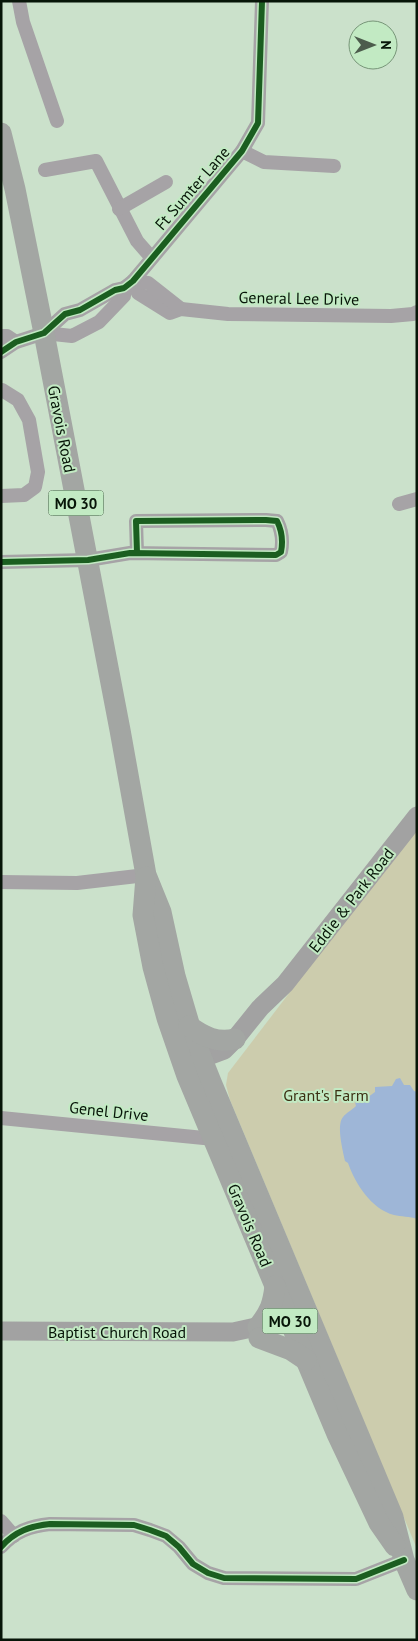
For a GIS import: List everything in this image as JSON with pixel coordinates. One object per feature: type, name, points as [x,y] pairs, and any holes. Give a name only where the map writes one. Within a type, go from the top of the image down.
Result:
[{"type":"main road","name":"Gravois Road","points":[[1,133],[14,182],[44,333],[146,875],[161,912],[175,976],[189,1026],[194,1068],[214,1139],[275,1286],[300,1321],[306,1360],[337,1434],[379,1523],[404,1560]]},
{"type":"main road","name":"Gravois Road","points":[[146,875],[143,915],[160,995],[194,1068],[300,1321],[393,1517],[404,1560],[417,1590]]},
{"type":"main road","points":[[189,1026],[217,1041],[235,1039]]},
{"type":"main road","points":[[275,1286],[272,1307],[259,1332],[306,1360]]},
{"type":"street","points":[[19,1],[23,22],[57,121]]},
{"type":"street","name":"Ft Sumter Lane","points":[[44,333],[72,336],[99,322],[124,296],[128,284],[242,151],[258,123],[262,1]]},
{"type":"street","points":[[242,151],[264,162],[334,166]]},
{"type":"street","points":[[45,170],[96,161],[137,241],[151,258]]},
{"type":"street","points":[[119,209],[166,182]]},
{"type":"street","name":"Ft Sumter Lane","points":[[44,333],[65,314],[80,310],[128,284]]},
{"type":"street","name":"General Lee Drive","points":[[128,284],[138,293],[170,313],[181,309],[228,314],[416,315]]},
{"type":"street","points":[[1,352],[16,342],[44,333]]},
{"type":"street","points":[[1,336],[6,336],[16,342]]},
{"type":"street","points":[[1,496],[24,494],[35,486],[38,472],[29,420],[18,400],[2,389]]},
{"type":"street","points":[[399,504],[417,499]]},
{"type":"street","points":[[1,562],[88,560],[137,553],[276,556],[281,552],[281,528],[277,521],[266,520],[136,521],[137,553]]},
{"type":"street","name":"Eddie & Park Road","points":[[194,1068],[224,1050],[260,1008],[285,984],[417,816]]},
{"type":"street","points":[[1,882],[77,883],[146,875]]},
{"type":"street","name":"Eddie & Park Road","points":[[194,1068],[220,1064],[234,1056],[269,1012],[285,984]]},
{"type":"street","name":"Genel Drive","points":[[1,1118],[214,1139]]},
{"type":"street","name":"Baptist Church Road","points":[[1,1332],[259,1332],[300,1321]]},
{"type":"street","points":[[1,1521],[14,1536]]},
{"type":"street","points":[[1,1547],[21,1530],[37,1525],[134,1525],[166,1536],[179,1547],[193,1564],[208,1573],[224,1578],[356,1579],[404,1560]]},
{"type":"green space","name":"Grant's Farm","points":[[417,826],[417,1549],[230,1100],[226,1085],[228,1073]]},
{"type":"water","points":[[400,1078],[404,1085],[410,1085],[417,1092],[417,1219],[386,1212],[371,1201],[360,1187],[348,1163],[345,1161],[341,1138],[341,1121],[356,1106],[355,1102],[360,1103],[375,1092],[375,1087],[392,1086],[396,1079]]},
{"type":"cycle path","points":[[1,352],[16,342],[44,333],[65,314],[80,310],[115,290],[124,288],[133,281],[242,151],[258,123],[262,1]]},
{"type":"cycle path","points":[[1,562],[88,560],[130,553],[276,555],[281,552],[282,536],[277,521],[136,521],[137,553]]},
{"type":"cycle path","points":[[1,1547],[18,1533],[43,1525],[134,1525],[166,1536],[179,1547],[193,1564],[208,1573],[224,1578],[356,1579],[404,1560]]}]
